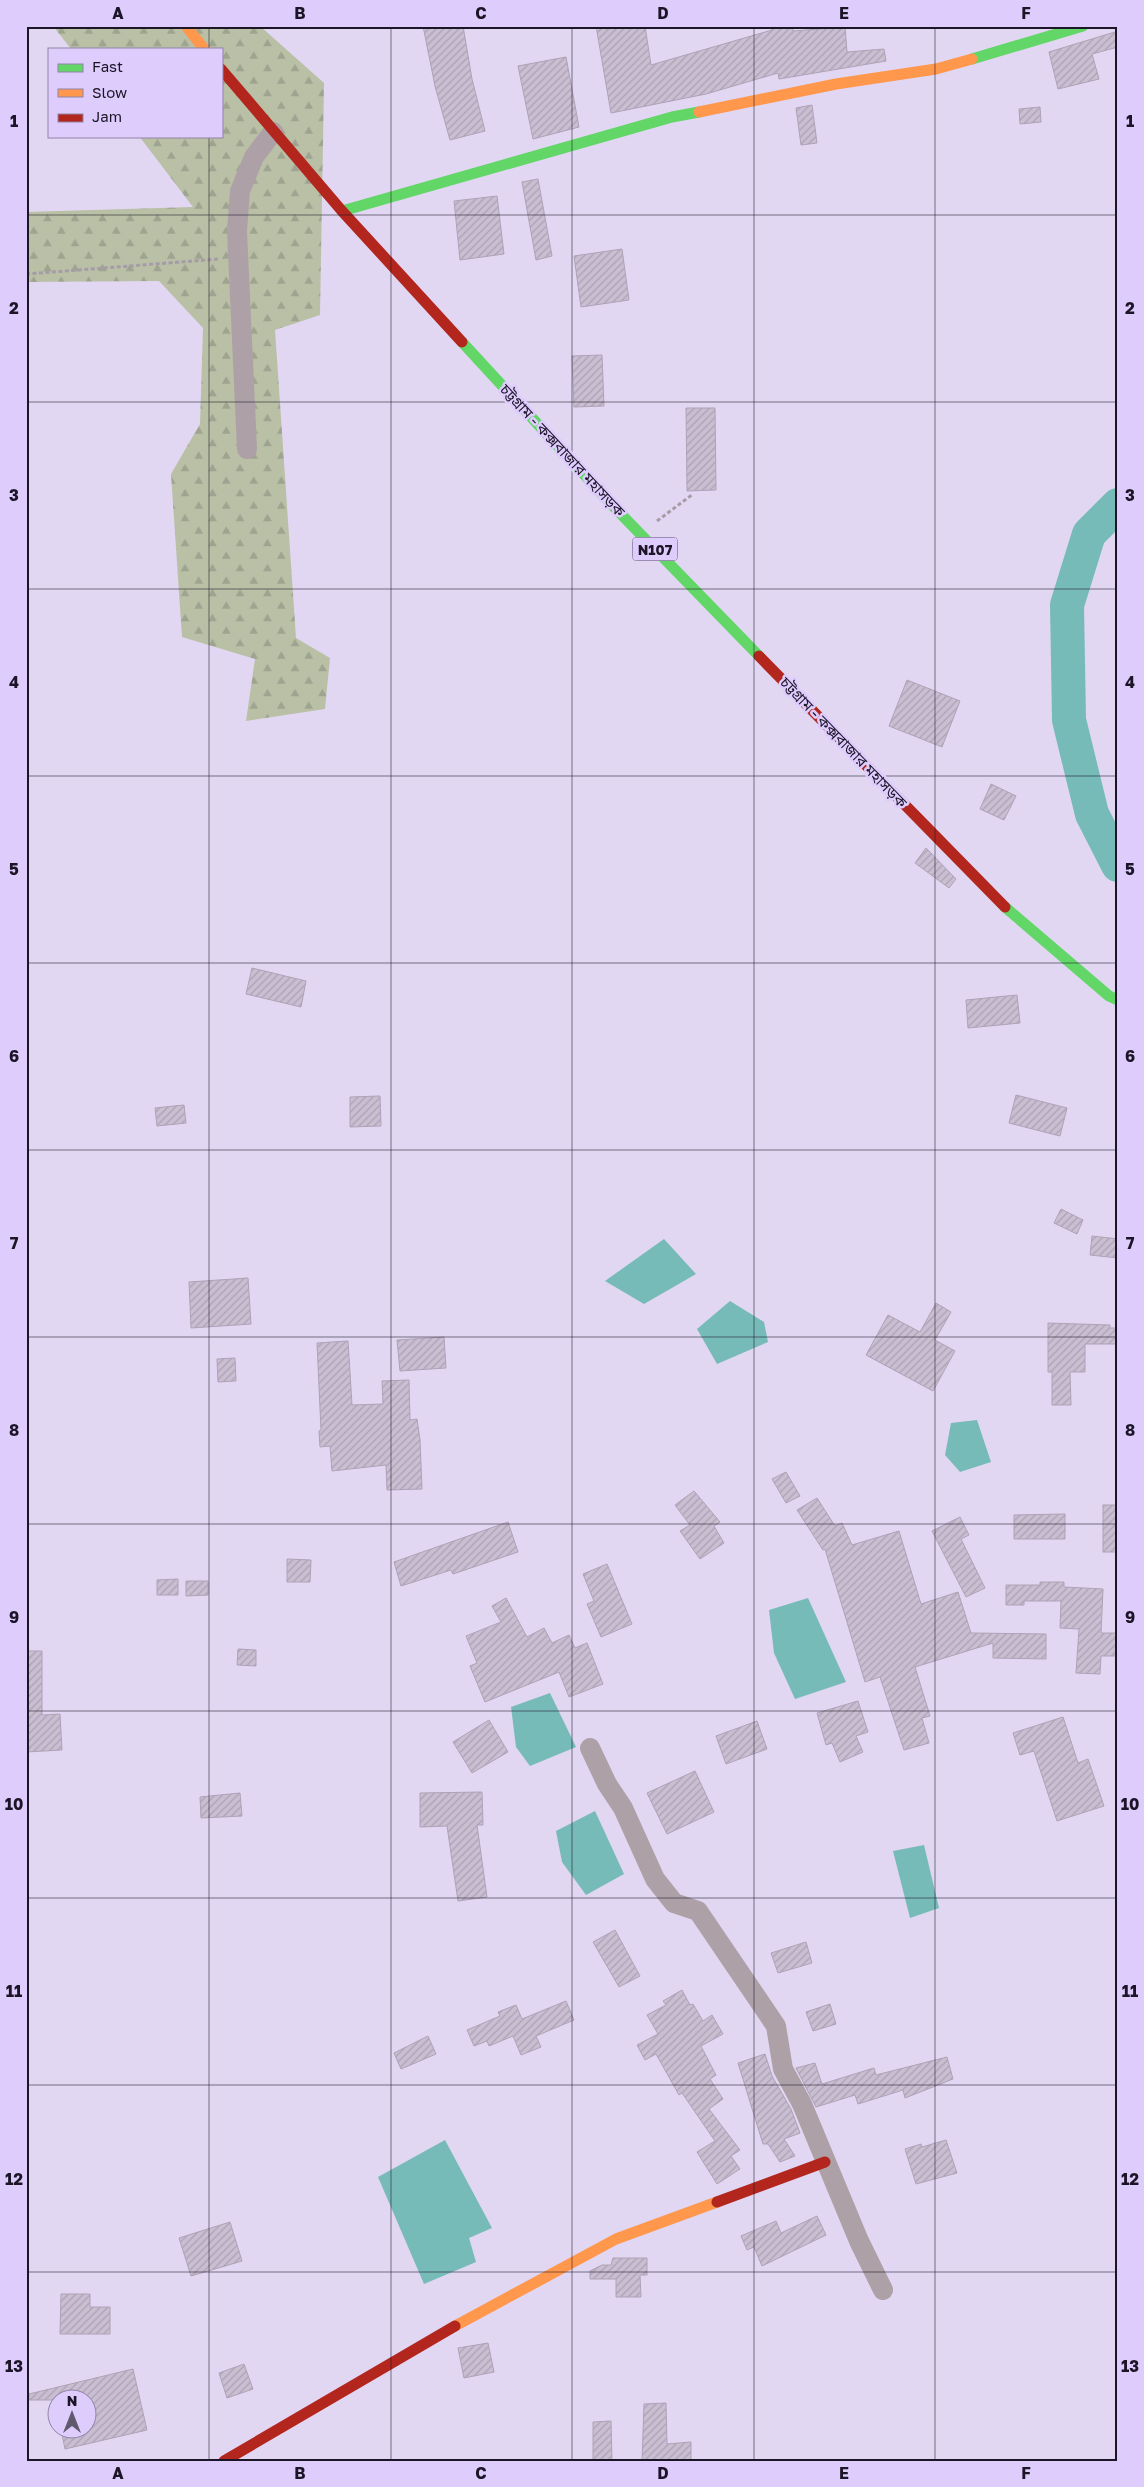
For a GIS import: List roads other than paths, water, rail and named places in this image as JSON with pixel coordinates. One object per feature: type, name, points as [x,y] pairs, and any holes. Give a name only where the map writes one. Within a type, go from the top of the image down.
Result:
[{"type":"main road","points":[[186,26],[203,48]]},
{"type":"main road","points":[[342,211],[672,117],[836,84],[936,69],[1083,26]]},
{"type":"main road","name":"চট্টগ্রাম - কক্সবাজার মহাসড়ক","points":[[222,70],[342,211],[641,534],[1008,910],[1109,996],[1118,1000]]},
{"type":"main road","points":[[224,2461],[416,2347],[616,2239],[825,2162]]},
{"type":"street","points":[[247,449],[237,258],[240,191],[254,156],[273,132]]},
{"type":"street","points":[[590,1748],[607,1784],[623,1808],[654,1879],[674,1903],[698,1911],[776,2026],[783,2069],[802,2104],[825,2162],[883,2290]]},
{"type":"waterway","points":[[1118,505],[1089,534],[1067,605],[1069,720],[1092,814],[1118,865]]}]
